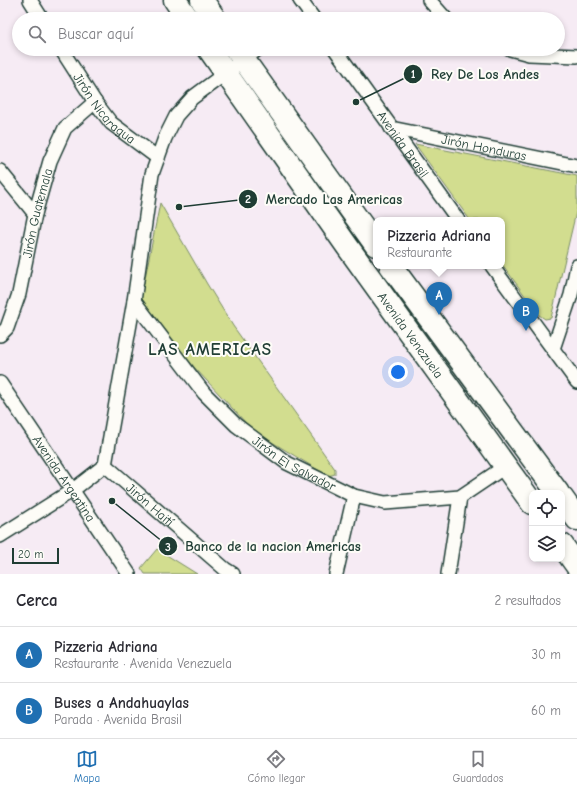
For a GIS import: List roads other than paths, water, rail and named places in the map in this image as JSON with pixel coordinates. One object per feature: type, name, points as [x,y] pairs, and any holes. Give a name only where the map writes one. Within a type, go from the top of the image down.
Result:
[{"type":"highway","points":[[174,0],[183,12]]},
{"type":"highway","points":[[202,0],[210,12]]},
{"type":"highway","name":"Avenida Venezuela","points":[[214,56],[529,499]]},
{"type":"highway","points":[[248,56],[373,241]]},
{"type":"highway","name":"Avenida Venezuela","points":[[393,269],[556,490]]},
{"type":"highway","points":[[565,502],[577,519]]},
{"type":"highway","points":[[565,549],[577,566]]},
{"type":"street","points":[[30,0],[38,12]]},
{"type":"street","points":[[300,0],[306,12]]},
{"type":"street","points":[[429,0],[440,12]]},
{"type":"street","name":"Jirón Nicaragua","points":[[65,56],[95,102],[111,123],[158,158]]},
{"type":"street","points":[[0,536],[73,490],[105,465],[134,301],[152,174],[165,138],[176,116],[192,98],[226,73],[243,56]]},
{"type":"street","name":"Avenida Brasil","points":[[340,56],[456,217]]},
{"type":"street","points":[[565,56],[577,56]]},
{"type":"street","name":"Jirón Guatemala","points":[[0,335],[7,328],[19,294],[35,214],[50,161],[65,128],[95,102]]},
{"type":"street","name":"Jirón Honduras","points":[[391,128],[577,166]]},
{"type":"street","points":[[0,171],[35,214]]},
{"type":"street","points":[[553,349],[571,295],[577,266]]},
{"type":"street","points":[[494,269],[577,382]]},
{"type":"street","name":"Jirón El Salvador","points":[[134,301],[204,393],[236,425],[287,463],[354,496],[385,502],[460,497]]},
{"type":"street","name":"Avenida Argentina","points":[[0,383],[129,574]]},
{"type":"street","name":"Jirón Haití","points":[[105,465],[225,569],[234,574]]},
{"type":"street","points":[[448,574],[460,497],[506,466]]},
{"type":"street","points":[[336,574],[354,496]]},
{"type":"place","name":"Rey De Los Andes","points":[[356,102]]},
{"type":"place","name":"Mercado Las Americas","points":[[179,207]]},
{"type":"place","name":"Pizzeria Adriana","points":[[439,315]]},
{"type":"place","name":"Buses a Andahuaylas","points":[[526,331]]},
{"type":"place","name":"Banco de la nacion Americas","points":[[112,501]]},
{"type":"district","name":"LAS AMERICAS","points":[[210,349]]}]
